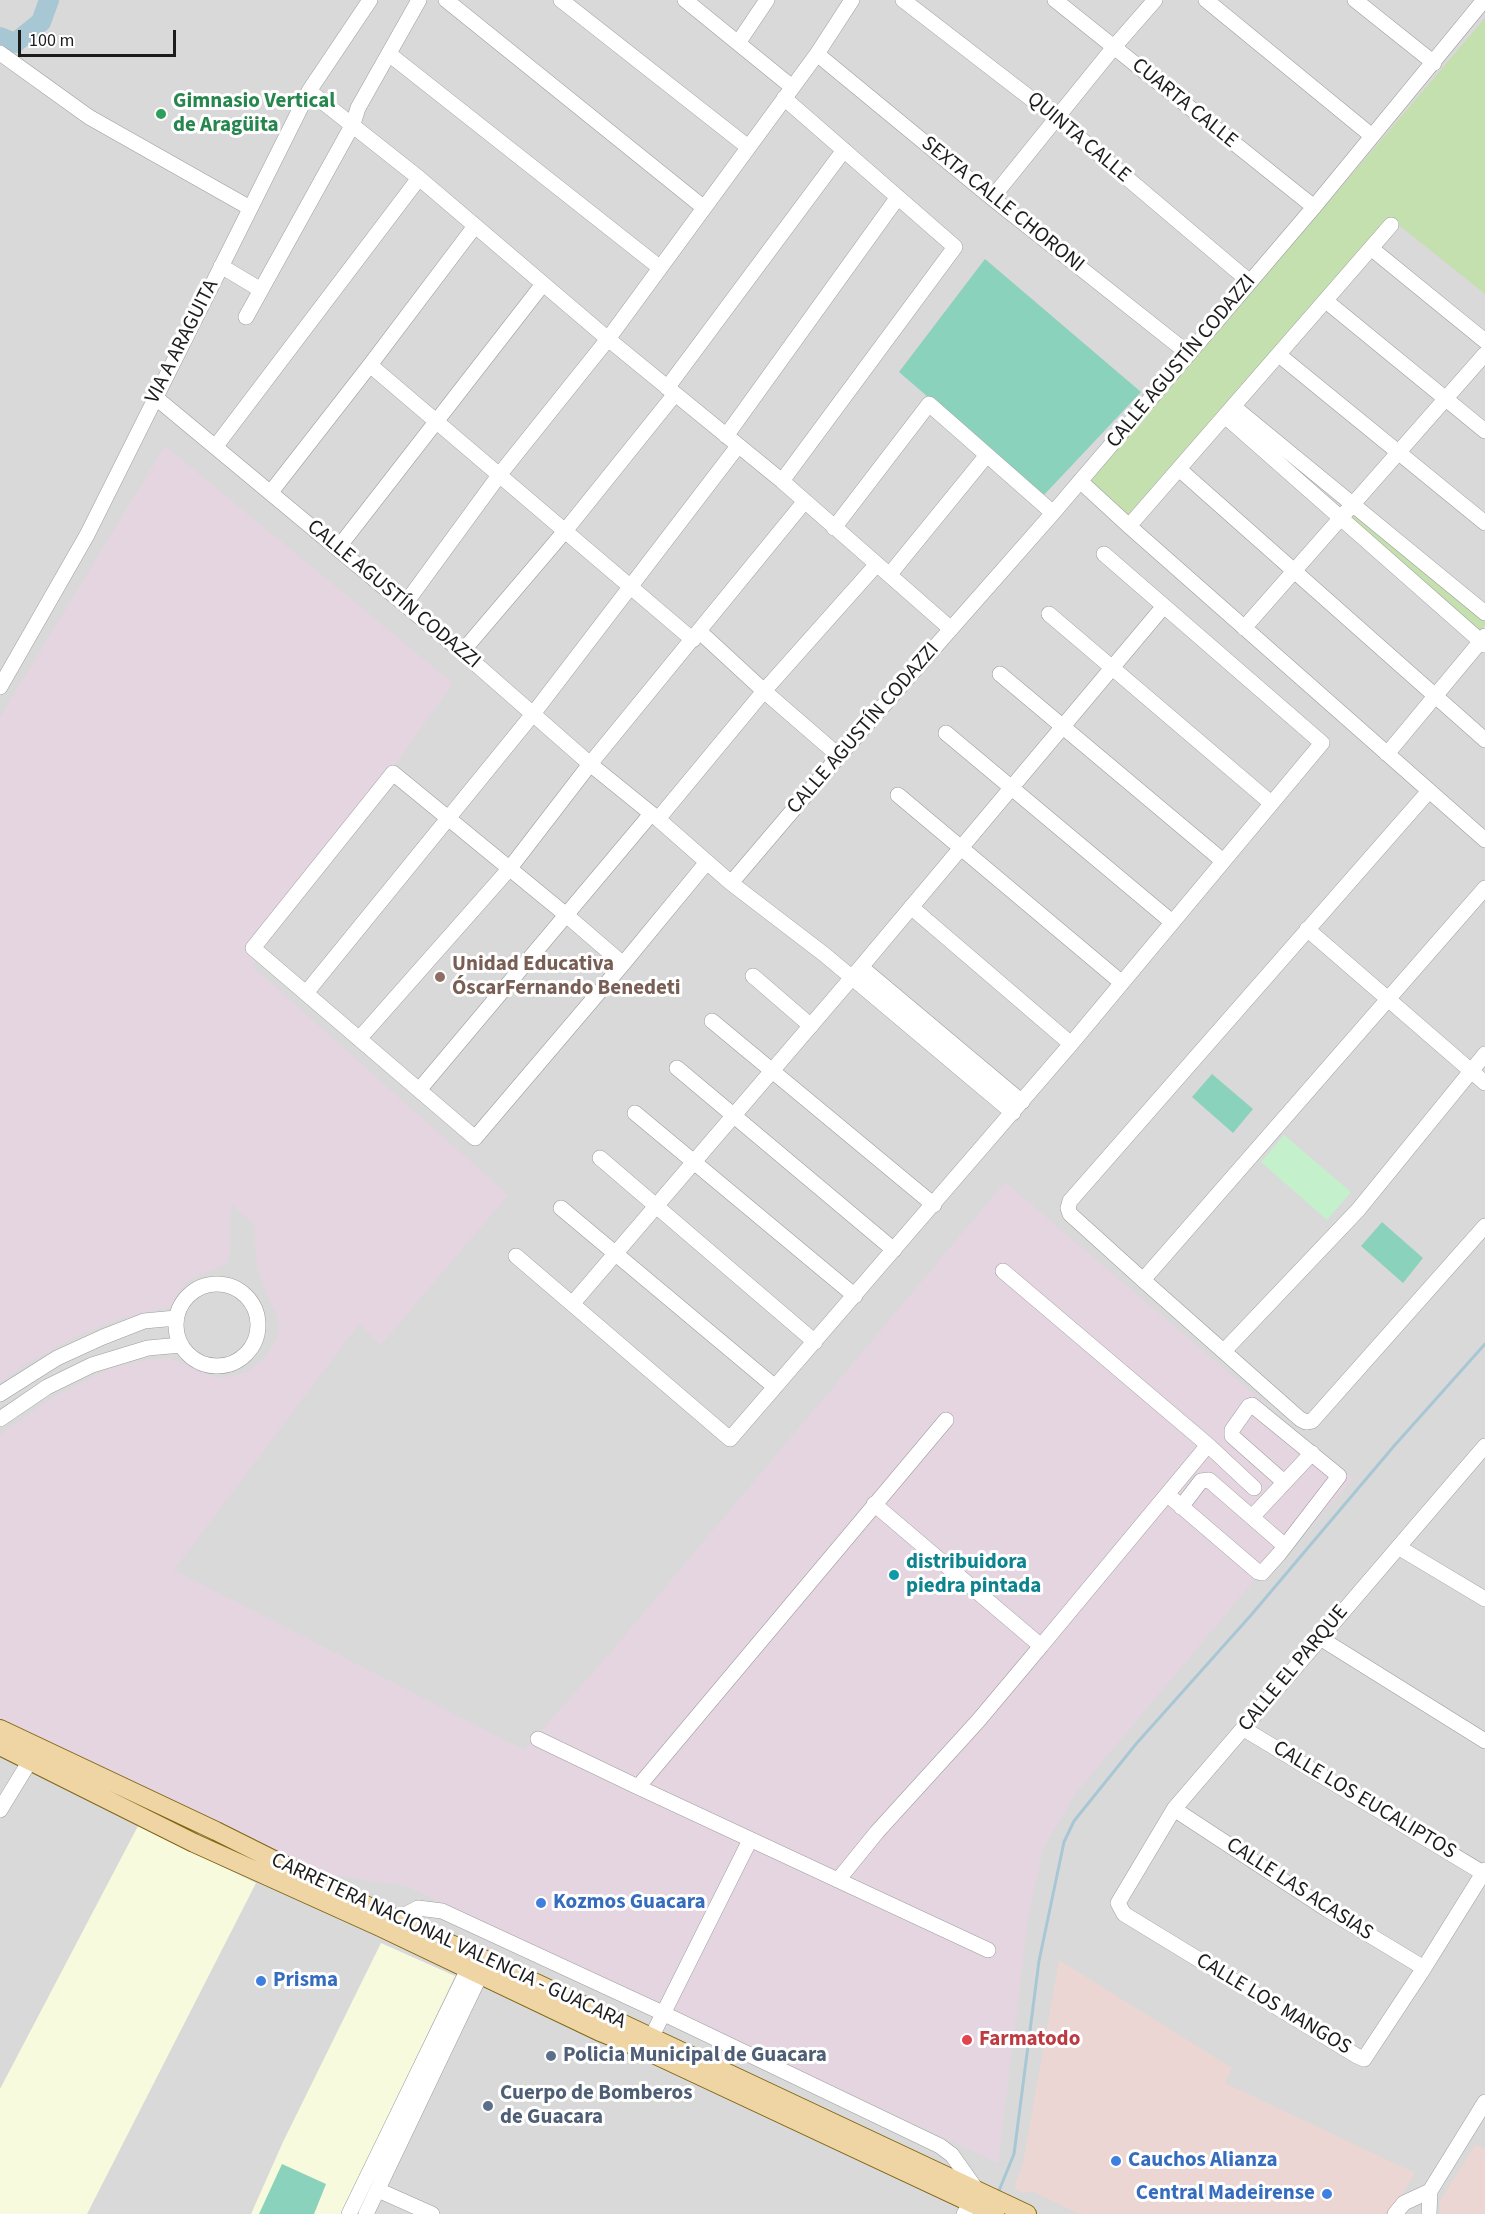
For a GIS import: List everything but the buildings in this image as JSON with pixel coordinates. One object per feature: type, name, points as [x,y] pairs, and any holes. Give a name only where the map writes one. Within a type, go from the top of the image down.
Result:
[{"type":"main road","name":"CARRETERA NACIONAL VALENCIA - GUACARA","points":[[0,1729],[34,1754],[194,1843],[477,1965],[983,2204],[1027,2214]]},
{"type":"main road","name":"CARRETERA NACIONAL VALENCIA - GUACARA","points":[[0,1746],[34,1754],[397,1919],[477,1965]]},
{"type":"street","name":"VIA A ARAGUITA","points":[[0,687],[87,535],[309,92],[370,0]]},
{"type":"street","points":[[246,317],[353,124],[358,108],[419,0]]},
{"type":"street","points":[[446,0],[703,207]]},
{"type":"street","points":[[561,0],[748,147]]},
{"type":"street","points":[[685,0],[738,43],[844,150],[954,247],[782,481]]},
{"type":"street","points":[[738,43],[767,0]]},
{"type":"street","points":[[405,604],[500,474],[608,339],[817,54],[852,0]]},
{"type":"street","name":"QUINTA CALLE","points":[[903,0],[1056,118],[1250,282]]},
{"type":"street","name":"CUARTA CALLE","points":[[1055,0],[1314,207]]},
{"type":"street","points":[[992,198],[1155,0]]},
{"type":"street","points":[[1206,0],[1372,136]]},
{"type":"street","points":[[1355,0],[1434,63]]},
{"type":"street","name":"CALLE AGUSTÍN CODAZZI","points":[[155,398],[216,446],[462,652],[731,884],[839,756],[1053,513],[1189,354],[1434,63],[1484,0]]},
{"type":"street","points":[[389,54],[659,267]]},
{"type":"street","name":"SEXTA CALLE CHORONI","points":[[817,54],[992,198],[1189,354]]},
{"type":"street","points":[[5,57],[89,117],[250,208]]},
{"type":"street","points":[[309,92],[420,178],[608,339],[782,481],[951,629]]},
{"type":"street","points":[[462,652],[565,531],[671,391],[844,150]]},
{"type":"street","points":[[216,446],[420,178]]},
{"type":"street","points":[[306,993],[532,714],[629,586],[732,441],[898,198]]},
{"type":"street","points":[[1129,526],[1391,225]]},
{"type":"street","points":[[271,492],[475,226]]},
{"type":"street","points":[[1372,249],[1485,341]]},
{"type":"street","points":[[221,266],[261,290]]},
{"type":"street","points":[[338,548],[543,284]]},
{"type":"street","points":[[1326,301],[1485,431]]},
{"type":"street","points":[[1244,628],[1485,354]]},
{"type":"street","points":[[1279,355],[1485,523]]},
{"type":"street","points":[[370,365],[629,586],[696,635],[839,756]]},
{"type":"street","points":[[834,528],[928,404],[1053,513]]},
{"type":"street","points":[[1229,411],[1353,503],[1485,613]]},
{"type":"street","points":[[1229,411],[1341,518],[1483,641],[1387,754]]},
{"type":"street","points":[[890,574],[987,455]]},
{"type":"street","points":[[1179,469],[1485,740]]},
{"type":"street","points":[[1080,481],[1485,840]]},
{"type":"street","points":[[359,1039],[510,868],[590,764],[805,501]]},
{"type":"street","points":[[516,1256],[730,1439],[1071,1044],[1322,743],[1104,554]]},
{"type":"street","points":[[419,1090],[565,914],[878,564]]},
{"type":"street","points":[[573,1304],[856,973],[1164,606]]},
{"type":"street","points":[[1049,614],[1271,803]]},
{"type":"street","points":[[1000,674],[1223,861]]},
{"type":"street","points":[[946,733],[1172,922]]},
{"type":"street","points":[[623,964],[449,817],[393,773],[253,948],[476,1138],[623,964],[707,862]]},
{"type":"street","points":[[1429,791],[1070,1201],[1068,1208],[1070,1214],[1300,1419],[1312,1421],[1485,1226]]},
{"type":"street","points":[[898,795],[1122,983]]},
{"type":"street","points":[[731,884],[825,955],[856,973],[1017,1108]]},
{"type":"street","points":[[1143,1280],[1485,888]]},
{"type":"street","points":[[911,907],[1071,1044]]},
{"type":"street","points":[[1306,929],[1485,1083]]},
{"type":"street","points":[[753,976],[811,1026]]},
{"type":"street","points":[[712,1021],[771,1072],[934,1204]]},
{"type":"street","points":[[1224,1352],[1358,1210],[1485,1054]]},
{"type":"street","points":[[677,1068],[894,1250]]},
{"type":"street","points":[[635,1113],[855,1296]]},
{"type":"street","points":[[600,1158],[815,1342]]},
{"type":"street","points":[[561,1208],[776,1387]]},
{"type":"street","points":[[1003,1271],[1208,1445],[1254,1488]]},
{"type":"street","points":[[220,1283],[235,1287],[248,1297],[256,1310],[258,1325],[255,1341],[247,1353],[235,1362],[220,1366],[204,1364],[191,1357],[181,1345],[176,1318],[181,1303],[191,1292],[205,1285],[220,1283]]},
{"type":"street","points":[[0,1394],[57,1358],[103,1337],[144,1321],[176,1318]]},
{"type":"street","points":[[0,1419],[47,1387],[92,1365],[141,1350],[181,1345]]},
{"type":"street","points":[[1168,1495],[1258,1572],[1265,1570],[1339,1478],[1338,1474],[1252,1405],[1247,1408],[1232,1430],[1232,1436],[1284,1482]]},
{"type":"street","points":[[638,1787],[946,1420]]},
{"type":"street","points":[[838,1880],[978,1721],[1208,1445]]},
{"type":"street","name":"CALLE EL PARQUE","points":[[1118,1903],[1174,1809],[1398,1547],[1479,1463],[1485,1446]]},
{"type":"street","points":[[1253,1516],[1312,1453]]},
{"type":"street","points":[[1181,1507],[1202,1481],[1209,1480],[1285,1546]]},
{"type":"street","points":[[874,1504],[1041,1646]]},
{"type":"street","points":[[1398,1547],[1485,1599]]},
{"type":"street","points":[[1320,1638],[1485,1741]]},
{"type":"street","name":"CALLE LOS EUCALIPTOS","points":[[1244,1729],[1484,1872]]},
{"type":"street","points":[[538,1739],[988,1950]]},
{"type":"street","points":[[0,1810],[34,1754]]},
{"type":"street","name":"CALLE LAS ACASIAS","points":[[1174,1809],[1328,1910],[1424,1968]]},
{"type":"street","points":[[648,2044],[750,1840]]},
{"type":"street","name":"CALLE LOS MANGOS","points":[[1118,1903],[1124,1914],[1364,2059],[1484,1872]]},
{"type":"street","points":[[397,1919],[418,1908],[442,1911],[664,2013],[946,2150],[983,2204]]},
{"type":"street","points":[[366,2214],[477,1965]]},
{"type":"street","points":[[350,2214],[477,1965]]},
{"type":"street","points":[[1429,2214],[1430,2191],[1485,2102]]},
{"type":"street","points":[[378,2190],[432,2214]]},
{"type":"street","points":[[1395,2214],[1404,2203],[1430,2191]]},
{"type":"shaded area","points":[[0,0],[1485,0],[1485,2214],[0,2214]]},
{"type":"shaded area","points":[[165,446],[453,683],[252,966],[508,1195],[381,1345],[359,1324],[174,1570],[524,1750],[610,1653],[1005,1182],[1353,1479],[1267,1576],[1256,1578],[1076,1793],[1043,1849],[1028,1919],[998,2163],[406,1886],[321,1873],[0,1720],[0,1435],[50,1399],[109,1369],[146,1360],[169,1358],[219,1378],[232,1376],[247,1372],[265,1358],[278,1337],[278,1318],[257,1266],[254,1225],[232,1205],[229,1229],[230,1254],[226,1264],[187,1281],[177,1294],[174,1306],[118,1319],[73,1338],[24,1365],[0,1383],[0,717]]},
{"type":"shaded area","points":[[138,1826],[256,1883],[87,2214],[0,2214],[0,2089]]},
{"type":"shaded area","points":[[381,1943],[455,1976],[342,2214],[251,2214],[283,2142]]},
{"type":"shaded area","points":[[1059,1960],[1232,2068],[1225,2083],[1415,2173],[1390,2214],[1079,2214],[1032,2191],[1024,2193],[1014,2188],[1023,2163]]},
{"type":"shaded area","points":[[1476,2144],[1485,2149],[1485,2214],[1440,2214],[1439,2202]]},
{"type":"green space","points":[[1485,18],[1485,294],[1389,217],[1126,517],[1089,483]]},
{"type":"green space","points":[[985,259],[1141,392],[1043,496],[899,372]]},
{"type":"green space","points":[[1354,510],[1485,620],[1485,625],[1479,632],[1348,518]]},
{"type":"green space","points":[[1212,1074],[1253,1109],[1233,1133],[1192,1097]]},
{"type":"green space","points":[[1284,1135],[1351,1192],[1327,1220],[1261,1162]]},
{"type":"green space","points":[[1382,1222],[1423,1258],[1403,1283],[1361,1246]]},
{"type":"green space","points":[[282,2164],[326,2184],[314,2214],[259,2214]]},
{"type":"waterway","points":[[0,37],[15,43],[41,22],[49,0]]},
{"type":"waterway","points":[[998,2193],[1014,2154],[1039,1961],[1064,1842],[1074,1821],[1136,1744],[1252,1614],[1394,1446],[1485,1344]]},
{"type":"place","name":"Gimnasio Vertical de Aragüita","points":[[161,114]]},
{"type":"place","name":"Unidad Educativa ÓscarFernando Benedeti","points":[[440,977]]},
{"type":"place","name":"distribuidora piedra pintada","points":[[894,1575]]},
{"type":"place","name":"Kozmos Guacara","points":[[541,1903]]},
{"type":"place","name":"Prisma","points":[[261,1981]]},
{"type":"place","name":"Farmatodo","points":[[967,2040]]},
{"type":"place","name":"Policia Municipal de Guacara","points":[[551,2056]]},
{"type":"place","name":"Cuerpo de Bomberos de Guacara","points":[[488,2106]]},
{"type":"place","name":"Cauchos Alianza","points":[[1116,2161]]},
{"type":"place","name":"Central Madeirense","points":[[1327,2194]]}]
